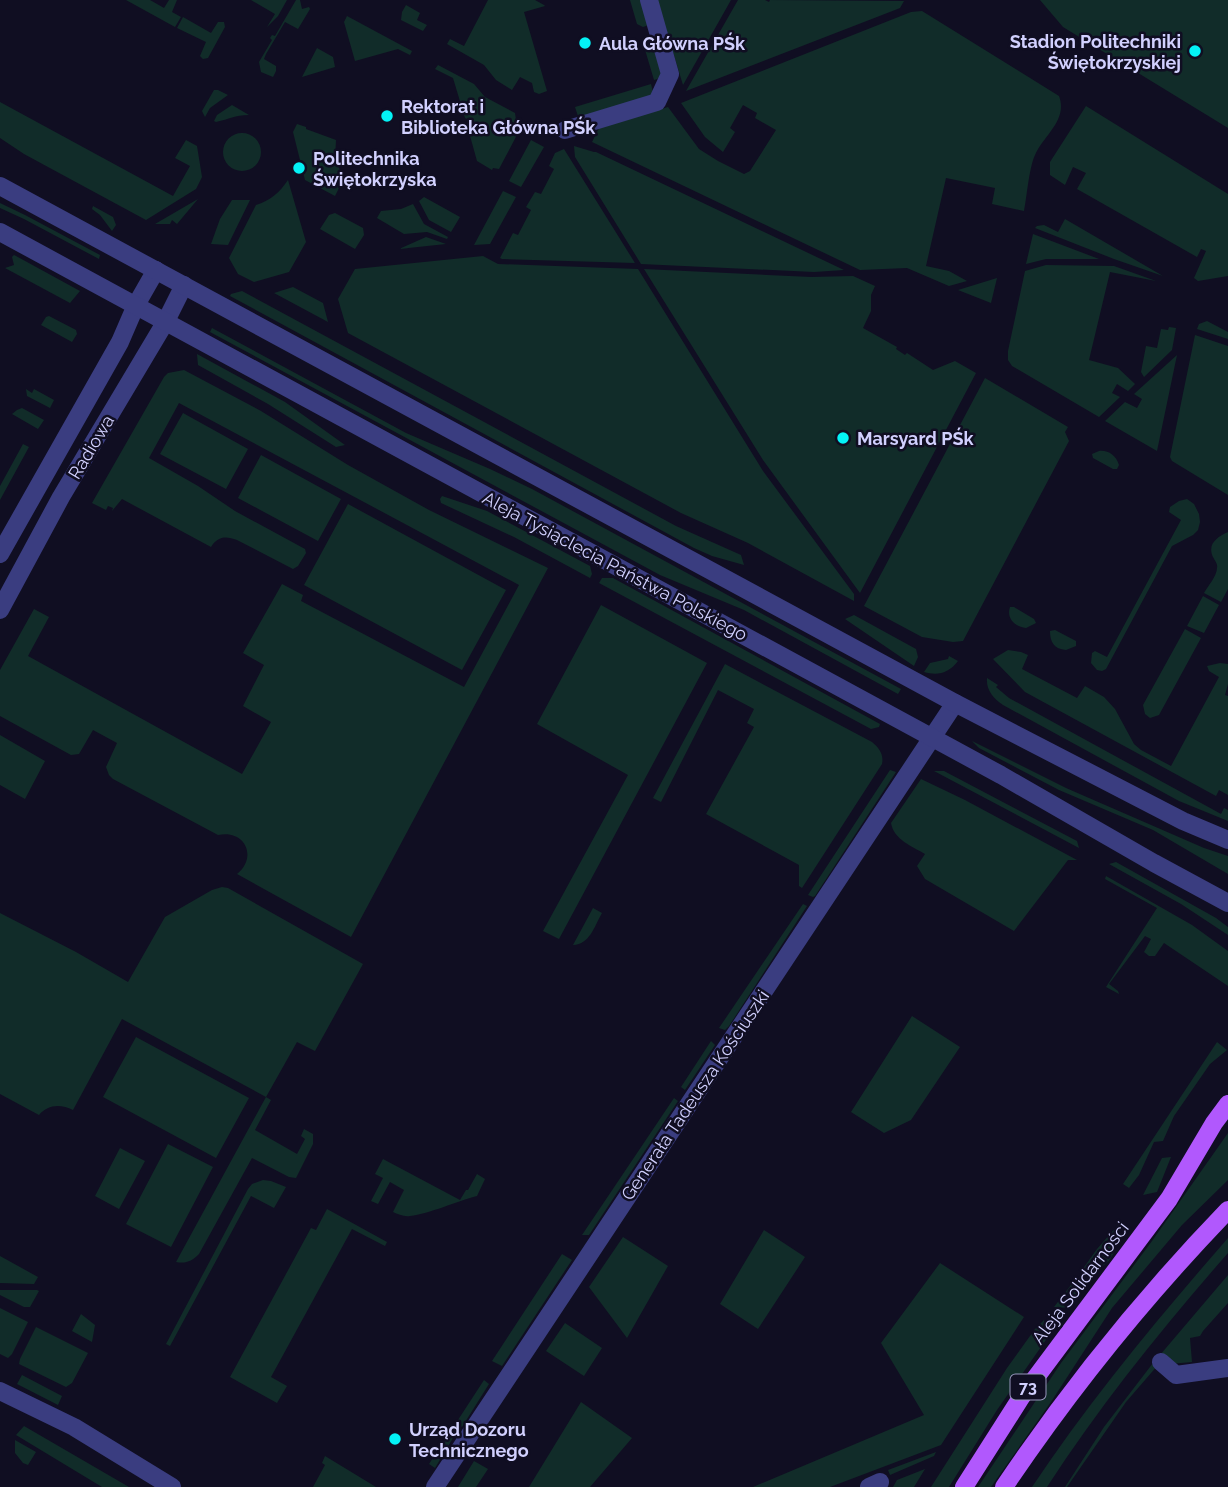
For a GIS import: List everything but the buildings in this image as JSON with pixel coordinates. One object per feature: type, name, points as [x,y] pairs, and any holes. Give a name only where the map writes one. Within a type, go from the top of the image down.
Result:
[{"type":"main road","name":"Aleja Solidarności","points":[[964,1487],[1022,1396],[1169,1199],[1228,1104]]},
{"type":"main road","name":"73","points":[[1004,1487],[1056,1413],[1105,1351],[1185,1254],[1228,1210]]},
{"type":"street","points":[[565,130],[657,102],[670,74],[649,0]]},
{"type":"street","points":[[0,186],[955,703],[1183,821],[1228,840]]},
{"type":"street","name":"Aleja Tysiąclecia Państwa Polskiego","points":[[0,232],[1001,775],[1228,904]]},
{"type":"street","name":"Radiowa","points":[[0,554],[120,342],[136,305],[156,270]]},
{"type":"street","name":"Radiowa","points":[[0,610],[61,497],[166,321],[184,285]]},
{"type":"street","name":"Generała Tadeusza Kościuszki","points":[[435,1487],[955,703]]},
{"type":"street","points":[[1161,1362],[1176,1375],[1228,1368]]},
{"type":"street","points":[[0,1391],[74,1427],[173,1487]]},
{"type":"green space","points":[[126,0],[150,0],[164,8],[169,0],[177,0],[172,12],[181,17],[175,27]]},
{"type":"green space","points":[[251,0],[287,0],[278,16],[267,27],[275,14]]},
{"type":"green space","points":[[296,0],[300,0],[302,9],[310,9],[298,29],[285,22],[266,54],[264,59],[276,66],[273,77],[261,72],[259,62],[272,40],[270,38],[275,36]]},
{"type":"green space","points":[[488,0],[535,0],[545,6],[524,12],[547,91],[539,94],[534,92],[532,83],[520,77],[512,90],[496,80],[484,65],[447,44],[450,39],[464,46]]},
{"type":"green space","points":[[630,0],[641,0],[649,25],[643,27],[637,24]]},
{"type":"green space","points":[[657,0],[731,0],[683,85]]},
{"type":"green space","points":[[738,0],[904,1],[900,8],[686,91]]},
{"type":"green space","points":[[1040,0],[1228,0],[1228,128],[1063,27]]},
{"type":"green space","points":[[406,5],[420,13],[417,20],[427,25],[423,31],[401,20]]},
{"type":"green space","points":[[922,11],[1059,96],[1061,105],[1058,120],[1033,161],[1024,211],[992,204],[995,188],[946,178],[926,266],[949,271],[967,281],[949,286],[907,268],[860,270],[592,142],[599,128],[668,107],[699,149],[744,174],[750,171],[776,130],[755,118],[757,113],[743,105],[730,128],[735,132],[723,152],[705,137],[681,103],[911,12]]},
{"type":"green space","points":[[347,16],[412,51],[410,55],[398,49],[355,61],[344,22]]},
{"type":"green space","points":[[183,17],[211,33],[218,22],[224,22],[225,27],[208,58],[203,59],[200,56],[206,42],[177,28]]},
{"type":"green space","points":[[652,36],[663,73],[660,78],[654,80],[643,43],[646,38]]},
{"type":"green space","points":[[317,48],[333,57],[335,67],[302,77]]},
{"type":"green space","points":[[438,65],[474,84],[485,97],[515,113],[518,133],[499,169],[492,170],[477,161],[467,125],[469,120],[465,118],[453,78],[435,69]]},
{"type":"green space","points":[[651,84],[653,92],[650,97],[578,116],[575,107]]},
{"type":"green space","points":[[214,90],[228,95],[210,108],[205,117],[202,111]]},
{"type":"green space","points":[[0,102],[173,196],[190,166],[175,158],[186,140],[197,146],[202,177],[196,189],[146,220],[24,154],[0,138]]},
{"type":"green space","points":[[232,105],[249,115],[214,121],[217,115]]},
{"type":"green space","points":[[1086,106],[1228,194],[1228,276],[1198,281],[1194,278],[1206,251],[1201,249],[1197,257],[1077,189],[1086,173],[1073,167],[1065,185],[1050,175],[1050,162]]},
{"type":"green space","points":[[297,124],[336,140],[335,160],[344,178],[335,196],[305,180],[293,132]]},
{"type":"green space","points":[[242,133],[255,139],[261,152],[255,165],[242,171],[229,165],[223,152],[229,139]]},
{"type":"green space","points":[[531,140],[544,147],[521,187],[509,181]]},
{"type":"green space","points":[[574,146],[596,152],[844,270],[814,272],[641,264],[575,157]]},
{"type":"green space","points":[[564,149],[635,263],[500,258],[513,233],[518,235],[531,210],[526,207],[535,192],[541,194],[554,169],[549,166],[555,153]]},
{"type":"green space","points":[[288,180],[306,242],[289,272],[254,282],[238,274],[229,258],[256,205],[274,196]]},
{"type":"green space","points":[[503,191],[516,197],[490,244],[474,245]]},
{"type":"green space","points":[[424,197],[460,217],[451,232],[429,220],[419,201]]},
{"type":"green space","points":[[198,199],[177,224],[172,220],[170,224],[155,224]]},
{"type":"green space","points":[[232,200],[250,200],[228,245],[211,244],[220,219]]},
{"type":"green space","points":[[0,203],[100,255],[99,259],[0,208]]},
{"type":"green space","points":[[413,204],[424,224],[448,237],[447,239],[427,232],[404,234],[377,218],[381,211],[401,209]]},
{"type":"green space","points":[[93,206],[113,217],[116,225],[112,231],[92,209]]},
{"type":"green space","points":[[335,213],[363,228],[364,235],[355,249],[320,229],[329,215]]},
{"type":"green space","points":[[1065,219],[1163,276],[1035,228],[1044,225],[1058,232]]},
{"type":"green space","points":[[1033,234],[1099,259],[1046,259],[1026,264]]},
{"type":"green space","points":[[426,237],[446,244],[399,249]]},
{"type":"green space","points":[[14,255],[80,291],[70,303],[5,268],[14,265]]},
{"type":"green space","points":[[483,256],[498,264],[638,269],[763,471],[854,594],[854,601],[748,543],[681,513],[348,333],[338,299],[355,269]]},
{"type":"green space","points":[[1046,265],[1114,266],[1156,281],[1110,272],[1089,360],[1118,368],[1135,384],[1128,391],[1117,384],[1112,393],[1120,397],[1099,417],[1012,366],[1008,360],[1025,271]]},
{"type":"green space","points":[[644,269],[811,277],[853,276],[875,286],[871,295],[871,311],[863,328],[933,370],[955,361],[976,373],[860,593],[763,460]]},
{"type":"green space","points":[[997,278],[991,303],[958,290]]},
{"type":"green space","points":[[293,287],[323,303],[328,322],[274,293]]},
{"type":"green space","points":[[242,291],[676,526],[741,555],[744,565],[694,548],[230,296]]},
{"type":"green space","points":[[49,316],[76,330],[77,334],[72,342],[41,325]]},
{"type":"green space","points":[[1207,321],[1228,332],[1228,339],[1197,329],[1199,324]]},
{"type":"green space","points":[[1169,327],[1176,328],[1172,350],[1144,377],[1141,372],[1146,346],[1157,348],[1161,329],[1168,330]]},
{"type":"green space","points":[[212,328],[406,433],[532,489],[901,689],[898,694],[744,610],[660,575],[210,332]]},
{"type":"green space","points":[[1195,335],[1228,346],[1228,495],[1172,461],[1170,457]]},
{"type":"green space","points":[[197,354],[285,402],[345,445],[336,447],[268,404],[198,365]]},
{"type":"green space","points":[[1177,355],[1157,451],[1105,421],[1125,402],[1137,408],[1142,399],[1134,394]]},
{"type":"green space","points":[[184,370],[261,411],[348,465],[429,510],[548,568],[351,937],[237,874],[247,860],[247,853],[246,846],[235,836],[218,835],[113,779],[106,767],[117,743],[93,730],[79,754],[71,755],[0,716],[0,670],[34,609],[49,617],[28,656],[242,774],[271,722],[243,706],[264,665],[243,653],[282,584],[303,595],[301,601],[464,687],[519,585],[179,403],[149,458],[235,511],[305,549],[306,553],[298,566],[293,569],[229,538],[219,539],[211,547],[122,499],[112,511],[113,508],[108,506],[106,510],[92,503],[164,377],[168,373]]},
{"type":"green space","points":[[985,378],[1068,427],[1065,432],[1069,441],[963,641],[922,637],[864,606]]},
{"type":"green space","points":[[26,389],[32,393],[34,389],[54,400],[50,408],[27,396]]},
{"type":"green space","points":[[22,408],[44,420],[38,429],[12,414]]},
{"type":"green space","points":[[183,413],[248,449],[226,489],[160,454]]},
{"type":"green space","points":[[23,444],[29,447],[0,500],[0,486]]},
{"type":"green space","points":[[1099,451],[1114,456],[1119,465],[1117,469],[1093,458],[1092,454]]},
{"type":"green space","points":[[261,455],[341,499],[318,541],[238,498]]},
{"type":"green space","points":[[442,496],[487,511],[590,566],[590,578],[514,537],[441,503]]},
{"type":"green space","points":[[1187,499],[1194,504],[1199,514],[1198,530],[1172,546],[1106,669],[1097,670],[1091,663],[1092,653],[1095,651],[1107,657],[1181,520],[1169,512],[1170,507]]},
{"type":"green space","points":[[348,504],[506,590],[462,670],[304,585]]},
{"type":"green space","points":[[1228,532],[1228,589],[1221,602],[1204,593],[1217,571],[1211,552],[1212,545]]},
{"type":"green space","points":[[602,578],[613,578],[880,724],[879,727],[871,729],[599,583]]},
{"type":"green space","points":[[1203,596],[1219,605],[1204,633],[1187,626]]},
{"type":"green space","points":[[601,605],[707,663],[559,939],[543,931],[628,775],[537,724]]},
{"type":"green space","points":[[1010,607],[1034,619],[1036,623],[1026,628],[1018,626],[1010,618]]},
{"type":"green space","points":[[854,615],[916,649],[918,657],[914,666],[845,619]]},
{"type":"green space","points":[[1185,629],[1201,638],[1159,715],[1150,718],[1145,714],[1143,705]]},
{"type":"green space","points":[[1055,630],[1076,641],[1076,646],[1066,650],[1056,646],[1052,642],[1050,631]]},
{"type":"green space","points":[[1008,650],[1028,655],[1022,669],[1077,698],[1085,686],[1104,697],[1115,709],[1134,744],[1171,766],[1219,677],[1209,671],[1207,666],[1228,664],[1225,695],[1228,696],[1228,795],[1219,790],[1216,796],[1025,692],[993,659]]},
{"type":"green space","points":[[949,656],[958,661],[947,671],[934,674],[924,672],[930,663],[948,659]]},
{"type":"green space","points":[[725,664],[872,742],[882,754],[882,764],[802,888],[799,886],[799,865],[706,814],[754,727],[747,723],[754,709],[718,690],[661,802],[653,798]]},
{"type":"green space","points":[[987,678],[998,685],[996,687],[1009,698],[1221,814],[1224,808],[1228,810],[1228,821],[1179,801],[1003,705],[991,693]]},
{"type":"green space","points":[[0,735],[45,761],[25,799],[0,785]]},
{"type":"green space","points":[[972,741],[1066,788],[1228,856],[1228,874],[1153,830],[1059,790],[979,748]]},
{"type":"green space","points":[[890,770],[896,772],[815,896],[808,895]]},
{"type":"green space","points":[[934,771],[944,771],[1077,841],[1079,848]]},
{"type":"green space","points":[[921,779],[1077,860],[1068,860],[1014,931],[925,879],[917,866],[925,854],[896,834],[891,823]]},
{"type":"green space","points":[[1116,862],[1216,918],[1228,927],[1228,935],[1181,904],[1109,864]]},
{"type":"green space","points":[[1106,876],[1192,925],[1228,951],[1228,986],[1164,943],[1155,956],[1149,956],[1144,952],[1151,939],[1145,936],[1109,984],[1119,994],[1106,987],[1157,908],[1105,879]]},
{"type":"green space","points":[[222,887],[363,964],[315,1051],[297,1042],[266,1097],[122,1019],[73,1110],[55,1106],[39,1115],[0,1094],[0,913],[128,982],[165,917]]},
{"type":"green space","points":[[803,904],[807,906],[729,1026],[725,1030],[719,1028]]},
{"type":"green space","points":[[593,908],[602,913],[594,929],[584,942],[573,945]]},
{"type":"green space","points":[[912,1016],[960,1047],[911,1120],[884,1133],[851,1112]]},
{"type":"green space","points":[[136,1037],[249,1098],[216,1158],[103,1097]]},
{"type":"green space","points":[[711,1041],[715,1045],[685,1090],[681,1087]]},
{"type":"green space","points":[[1217,1042],[1227,1050],[1210,1064],[1174,1116],[1163,1141],[1154,1142],[1139,1175],[1129,1188],[1123,1184]]},
{"type":"green space","points":[[266,1097],[271,1100],[255,1130],[297,1154],[305,1139],[301,1136],[304,1129],[313,1134],[313,1144],[296,1178],[252,1158],[199,1254],[189,1261],[176,1262]]},
{"type":"green space","points":[[674,1098],[678,1101],[589,1235],[582,1235]]},
{"type":"green space","points":[[1228,1133],[1228,1180],[1182,1225],[1112,1308],[1051,1402],[991,1487],[978,1487],[1061,1363]]},
{"type":"green space","points":[[168,1144],[213,1167],[171,1247],[126,1224]]},
{"type":"green space","points":[[120,1148],[145,1161],[119,1209],[95,1196]]},
{"type":"green space","points":[[1171,1157],[1157,1192],[1143,1195],[1162,1158]]},
{"type":"green space","points":[[383,1159],[460,1200],[477,1174],[485,1179],[477,1196],[426,1213],[403,1216],[393,1212],[404,1190],[390,1182],[378,1204],[371,1201],[383,1178],[375,1174]]},
{"type":"green space","points":[[263,1180],[286,1187],[274,1208],[251,1196],[170,1346],[166,1344],[248,1189],[252,1184]]},
{"type":"green space","points":[[327,1209],[387,1242],[385,1246],[352,1229],[271,1377],[287,1386],[277,1403],[230,1377],[311,1228],[316,1230]]},
{"type":"green space","points":[[1118,1225],[1118,1242],[1111,1258],[1099,1269],[1082,1270],[1097,1249]]},
{"type":"green space","points":[[764,1230],[805,1257],[758,1329],[720,1304]]},
{"type":"green space","points":[[623,1237],[668,1266],[627,1338],[589,1287]]},
{"type":"green space","points":[[1228,1238],[1228,1253],[1133,1367],[1047,1487],[1032,1487],[1077,1422],[1176,1298]]},
{"type":"green space","points":[[562,1254],[572,1260],[502,1366],[492,1361]]},
{"type":"green space","points":[[0,1256],[38,1277],[34,1284],[0,1283]]},
{"type":"green space","points":[[940,1263],[1024,1317],[941,1445],[830,1487],[753,1487],[924,1415],[881,1343]]},
{"type":"green space","points":[[1228,1275],[1228,1303],[1200,1336],[1190,1338],[1192,1362],[1170,1364],[1160,1355]]},
{"type":"green space","points":[[1074,1281],[1078,1298],[1071,1308],[1054,1307]]},
{"type":"green space","points":[[0,1290],[39,1291],[30,1307],[24,1307],[0,1295]]},
{"type":"green space","points":[[0,1308],[28,1322],[8,1358],[0,1354]]},
{"type":"green space","points":[[81,1314],[95,1325],[92,1342],[72,1331]]},
{"type":"green space","points":[[1044,1320],[1050,1334],[997,1410],[949,1487],[931,1487],[1007,1368]]},
{"type":"green space","points":[[565,1323],[602,1348],[584,1376],[546,1351]]},
{"type":"green space","points":[[36,1327],[88,1353],[72,1383],[66,1387],[19,1364]]},
{"type":"green space","points":[[1153,1363],[1158,1365],[1126,1402],[1065,1487],[1104,1427]]},
{"type":"green space","points":[[22,1375],[62,1396],[58,1405],[17,1384]]},
{"type":"green space","points":[[484,1380],[489,1384],[462,1427],[456,1423]]},
{"type":"green space","points":[[581,1402],[632,1438],[590,1487],[529,1487]]},
{"type":"green space","points":[[24,1426],[129,1487],[102,1487],[16,1435]]},
{"type":"green space","points":[[448,1435],[453,1438],[435,1468],[429,1464]]},
{"type":"green space","points":[[15,1440],[36,1452],[28,1465],[15,1453]]},
{"type":"green space","points":[[936,1452],[934,1456],[890,1475],[888,1470]]},
{"type":"green space","points":[[325,1456],[376,1487],[313,1487],[325,1465],[322,1463]]},
{"type":"green space","points":[[474,1461],[488,1469],[476,1487],[458,1487]]},
{"type":"green space","points":[[925,1469],[914,1487],[893,1487],[897,1480]]},
{"type":"place","name":"Aula Główna PŚk","points":[[585,43]]},
{"type":"place","name":"Stadion Politechniki Świętokrzyskiej","points":[[1195,51]]},
{"type":"place","name":"Rektorat i Biblioteka Główna PŚk","points":[[387,116]]},
{"type":"place","name":"Politechnika Świętokrzyska","points":[[299,168]]},
{"type":"place","name":"Marsyard PŚk","points":[[843,438]]},
{"type":"place","name":"Urząd Dozoru Technicznego","points":[[395,1439]]}]
